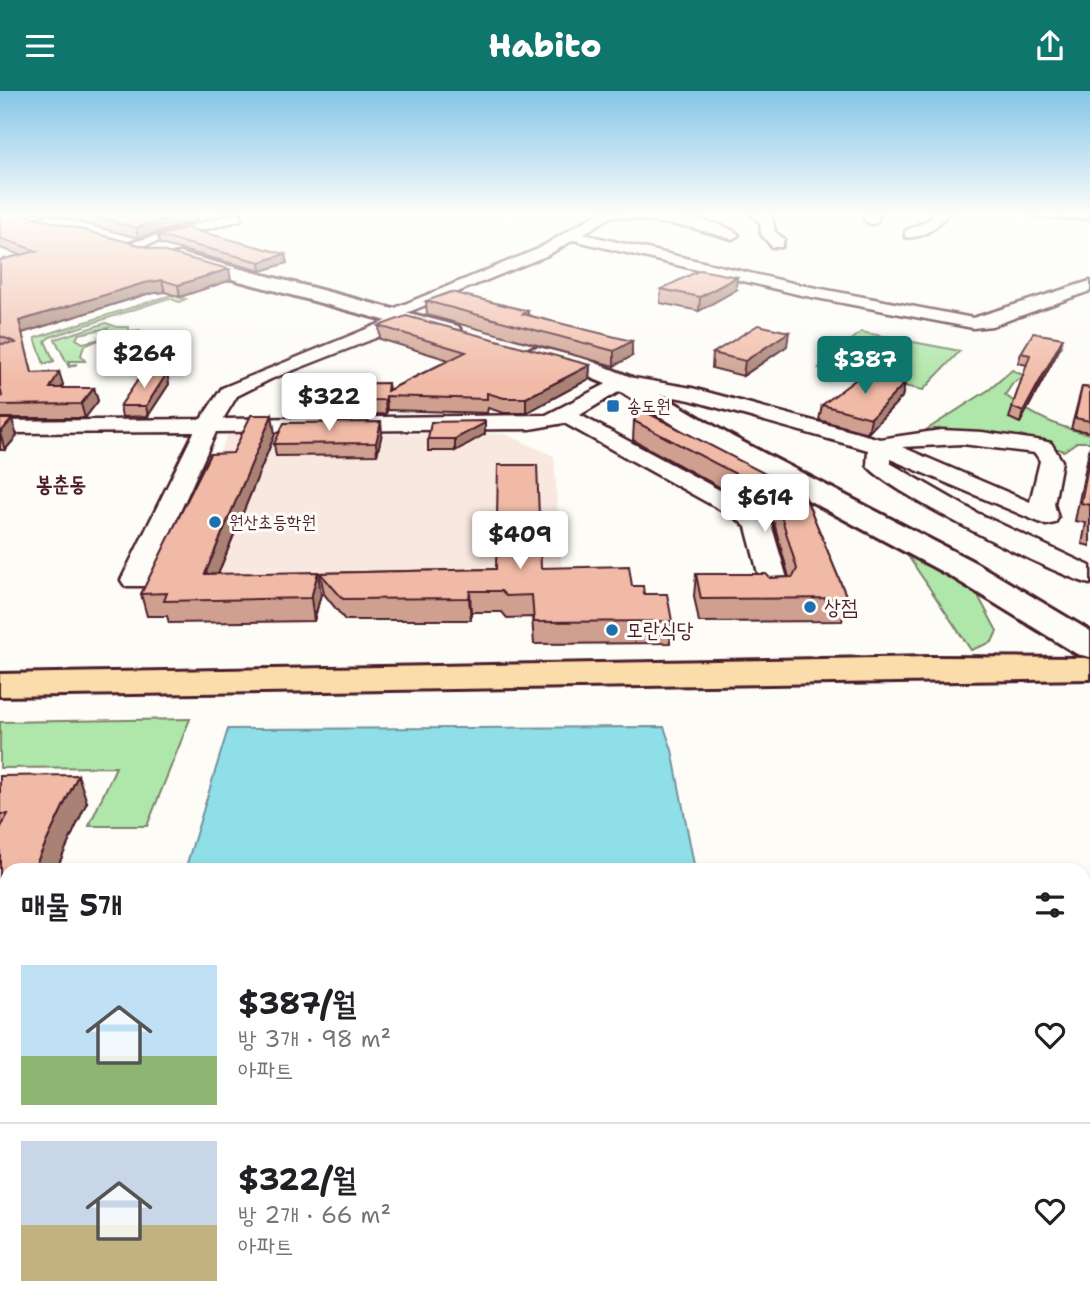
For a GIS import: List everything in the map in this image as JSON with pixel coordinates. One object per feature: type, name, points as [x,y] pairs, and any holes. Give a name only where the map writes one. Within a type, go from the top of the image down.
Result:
[{"type":"main road","points":[[223,270],[472,337]]},
{"type":"main road","points":[[524,351],[578,364],[622,382],[723,443],[964,570],[1089,661]]},
{"type":"main road","points":[[0,685],[917,669],[1089,661]]},
{"type":"street","points":[[135,580],[207,427],[229,392],[244,383],[502,270]]},
{"type":"street","points":[[717,270],[801,290],[973,323],[986,322],[1090,286]]},
{"type":"street","points":[[0,426],[207,427],[530,423],[550,421],[565,415],[622,382],[692,394],[880,446],[1046,518],[1042,504],[1051,461],[1043,448],[962,435],[897,441],[880,446]]},
{"type":"street","points":[[565,415],[746,514],[758,524],[777,592]]},
{"type":"street","points":[[880,446],[878,465],[889,474],[968,517],[1090,576]]},
{"type":"shaded area","points":[[228,434],[505,434],[554,456],[562,576],[160,583]]},
{"type":"green space","points":[[171,295],[186,299],[179,302],[169,298],[50,337],[45,341],[54,361],[44,364],[35,338]]},
{"type":"green space","points":[[106,323],[129,327],[129,331],[141,330],[103,338],[100,337],[114,333],[106,330],[108,328],[79,334],[76,339],[83,343],[101,339],[84,346],[81,355],[85,361],[69,361],[69,365],[77,364],[69,367],[55,339]]},
{"type":"green space","points":[[861,332],[960,351],[923,390],[819,368]]},
{"type":"green space","points":[[1012,370],[1025,376],[1013,383],[1005,395],[1045,419],[1090,434],[1090,442],[1077,442],[1064,451],[995,434],[923,432],[990,389]]},
{"type":"green space","points":[[904,550],[975,590],[997,631],[992,642],[971,650]]},
{"type":"green space","points":[[190,719],[147,826],[89,826],[116,767],[0,768],[0,722]]},
{"type":"water","points":[[134,338],[156,339],[166,347],[153,357],[136,361],[117,361],[102,355],[101,351],[112,343]]},
{"type":"water","points":[[664,727],[672,750],[694,863],[187,863],[228,729]]},
{"type":"building","points":[[0,270],[226,270],[178,285],[162,280],[144,283],[19,321],[32,373],[59,372],[50,388],[94,388],[81,404],[0,405],[0,344],[17,343],[0,336]]},
{"type":"building","points":[[700,270],[737,277],[700,297],[661,289]]},
{"type":"building","points":[[451,292],[528,311],[523,314],[632,341],[614,351],[426,301]]},
{"type":"building","points":[[406,316],[590,365],[526,398],[504,398],[487,393],[487,399],[386,396],[385,400],[291,401],[298,384],[388,383],[387,391],[466,352],[379,326]]},
{"type":"building","points":[[758,325],[789,332],[745,361],[713,353]]},
{"type":"building","points":[[1033,333],[1063,338],[1023,412],[1012,407],[1030,355],[1021,353]]},
{"type":"building","points":[[167,373],[146,406],[120,406],[142,374]]},
{"type":"building","points":[[863,374],[905,383],[871,418],[822,405]]},
{"type":"building","points":[[1082,387],[1090,388],[1090,421],[1075,418]]},
{"type":"building","points":[[640,409],[804,494],[847,598],[701,599],[696,574],[766,574],[770,578],[793,577],[797,569],[777,502],[759,486],[634,421]]},
{"type":"building","points":[[251,415],[272,415],[205,574],[318,572],[311,598],[164,601],[167,593],[141,594],[210,454],[233,453]]},
{"type":"building","points":[[0,419],[12,419],[0,433]]},
{"type":"building","points":[[485,421],[455,439],[428,439],[431,422]]},
{"type":"building","points":[[381,422],[376,443],[274,444],[284,423]]},
{"type":"building","points":[[1090,455],[1090,505],[1081,503]]},
{"type":"building","points":[[498,465],[537,465],[541,568],[629,566],[632,586],[643,586],[644,594],[667,594],[672,621],[534,622],[532,595],[506,596],[501,591],[470,591],[469,598],[343,599],[320,573],[496,569]]},
{"type":"building","points":[[78,775],[36,863],[0,863],[0,829],[8,814],[0,814],[0,776]]},
{"type":"place","name":"송도원","points":[[613,406]]},
{"type":"place","name":"원산초등학원","points":[[215,522]]},
{"type":"place","name":"상점","points":[[810,607]]},
{"type":"place","name":"모란식당","points":[[612,630]]},
{"type":"district","name":"봉춘동","points":[[61,484]]}]
